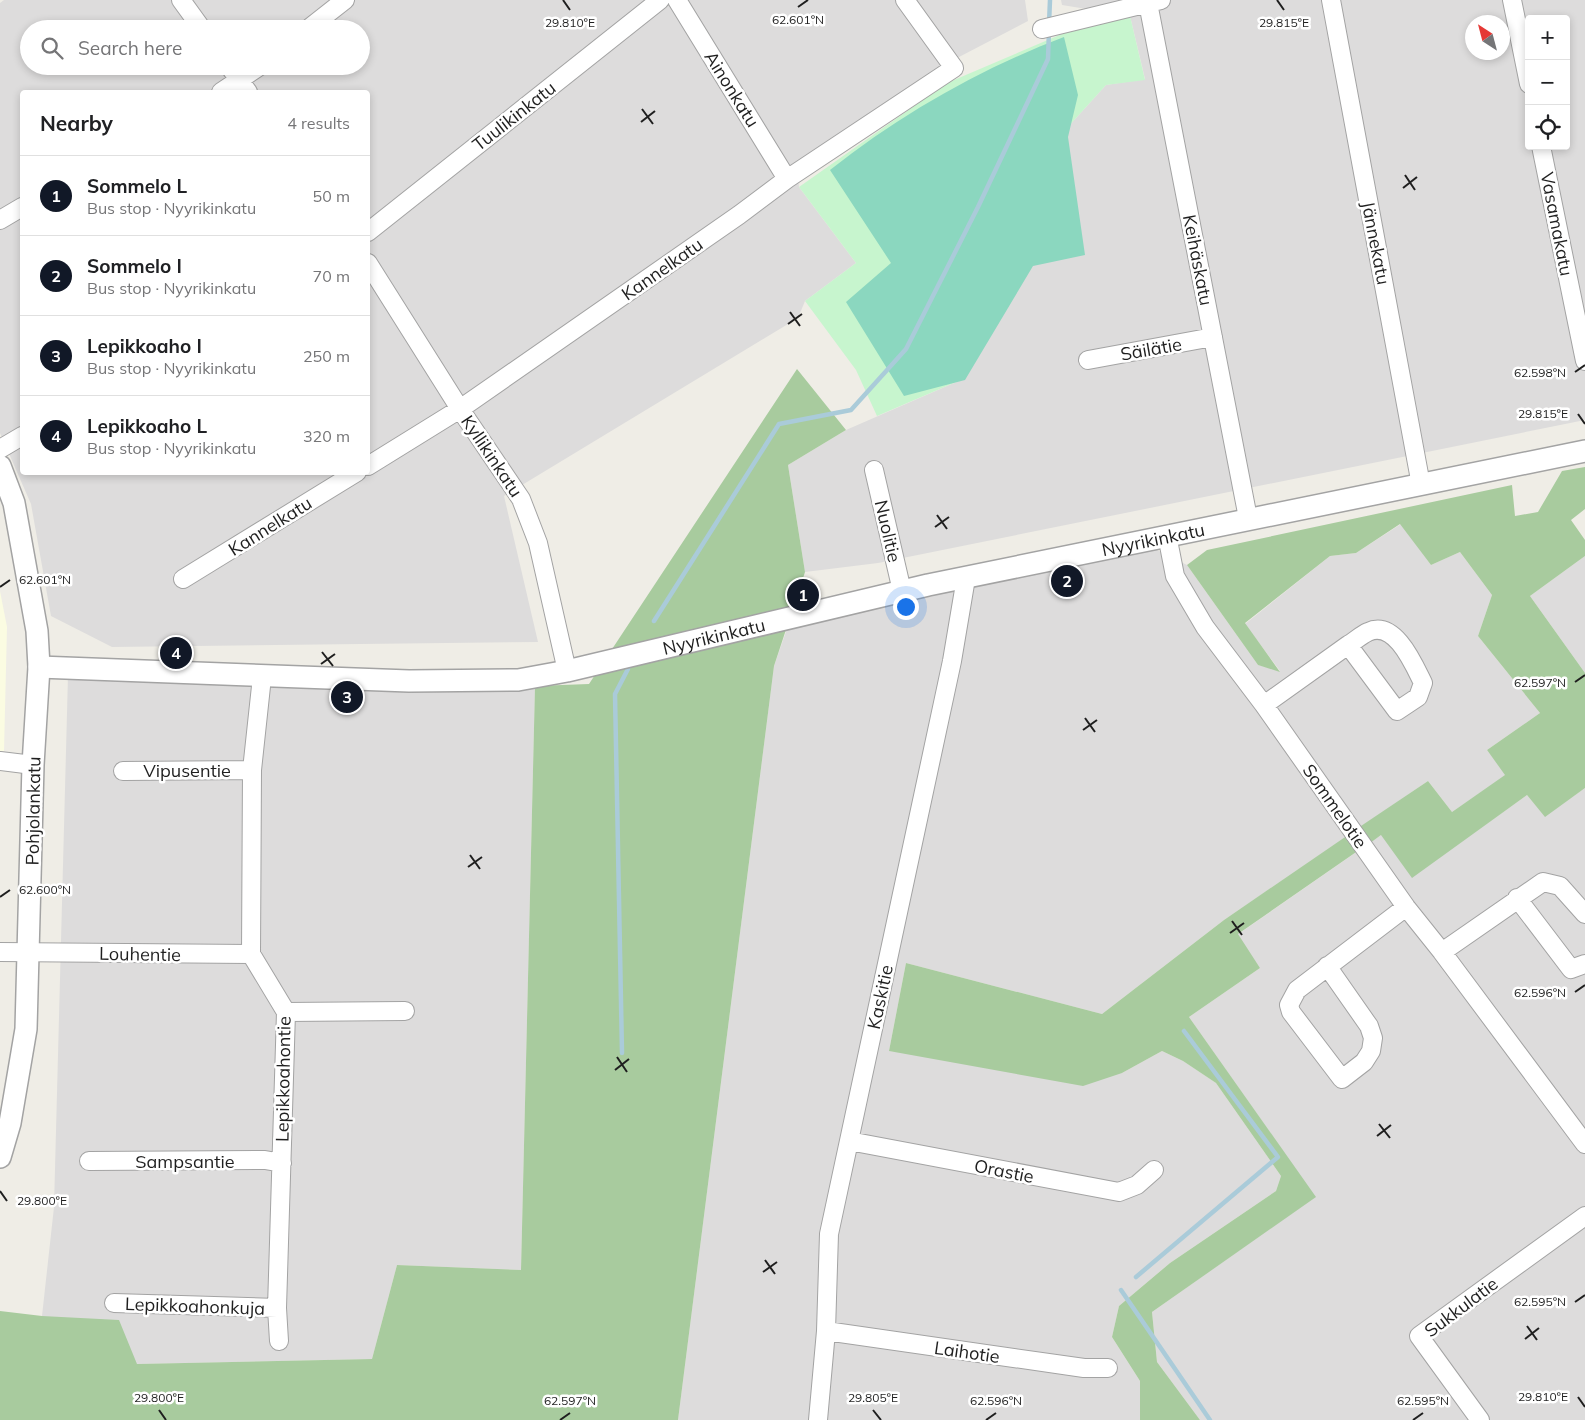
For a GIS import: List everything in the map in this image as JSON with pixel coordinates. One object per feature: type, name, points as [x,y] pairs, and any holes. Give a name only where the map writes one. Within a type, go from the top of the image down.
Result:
[{"type":"street","points":[[181,0],[195,20]]},
{"type":"street","points":[[319,20],[345,0]]},
{"type":"street","name":"Tuulikinkatu","points":[[370,230],[660,0]]},
{"type":"street","name":"Ainonkatu","points":[[677,0],[787,179]]},
{"type":"street","name":"Kannelkatu","points":[[370,465],[460,409],[731,221],[787,179],[954,68],[905,0]]},
{"type":"street","name":"Jännekatu","points":[[1331,0],[1421,485]]},
{"type":"street","points":[[1512,0],[1525,64]]},
{"type":"street","points":[[1042,29],[1154,1]]},
{"type":"street","name":"Keihäskatu","points":[[1154,1],[1213,337],[1248,518]]},
{"type":"street","points":[[235,75],[244,87]]},
{"type":"street","points":[[230,90],[244,87],[253,75]]},
{"type":"street","name":"Vasamakatu","points":[[1542,150],[1585,361]]},
{"type":"street","points":[[0,220],[20,208]]},
{"type":"street","name":"Kyllikinkatu","points":[[370,266],[460,409],[522,499],[531,520],[567,671]]},
{"type":"street","name":"Säilätie","points":[[1088,360],[1213,337]]},
{"type":"street","points":[[0,450],[20,437]]},
{"type":"street","name":"Nyyrikinkatu","points":[[40,667],[262,677],[409,681],[518,680],[567,671],[902,591],[1248,518],[1585,451]]},
{"type":"street","name":"Pohjolankatu","points":[[0,466],[14,503],[37,631],[40,667],[33,765],[30,952],[26,1029],[10,1123],[0,1157]]},
{"type":"street","name":"Nuolitie","points":[[874,470],[902,591]]},
{"type":"street","name":"Kannelkatu","points":[[184,580],[352,475]]},
{"type":"street","name":"Sommelotie","points":[[1167,535],[1174,576],[1205,627],[1264,705],[1406,907],[1442,952],[1585,1144]]},
{"type":"street","name":"Kaskitie","points":[[818,1420],[826,1331],[829,1234],[952,661],[966,578]]},
{"type":"street","points":[[1264,705],[1348,645],[1368,631],[1381,630],[1397,639],[1410,656],[1423,683],[1418,697],[1397,711],[1348,645]]},
{"type":"street","points":[[251,954],[252,770],[262,677]]},
{"type":"street","points":[[0,761],[33,765]]},
{"type":"street","name":"Vipusentie","points":[[123,771],[252,770]]},
{"type":"street","points":[[1442,952],[1517,898],[1543,882],[1560,886],[1585,914]]},
{"type":"street","points":[[1517,898],[1571,969],[1585,964]]},
{"type":"street","points":[[1327,966],[1369,1026],[1373,1038],[1370,1051],[1364,1062],[1342,1079],[1290,1012],[1289,1005],[1297,990],[1327,966],[1406,907]]},
{"type":"street","name":"Louhentie","points":[[0,952],[251,954]]},
{"type":"street","name":"Lepikkoahontie","points":[[251,954],[286,1012],[277,1308],[279,1341]]},
{"type":"street","points":[[286,1012],[405,1011]]},
{"type":"street","name":"Orastie","points":[[849,1141],[1120,1192],[1137,1185],[1154,1170]]},
{"type":"street","name":"Sampsantie","points":[[89,1161],[265,1160],[282,1163]]},
{"type":"street","name":"Sukkulatie","points":[[1480,1420],[1419,1336],[1585,1216]]},
{"type":"street","name":"Lepikkoahonkuja","points":[[114,1303],[277,1308]]},
{"type":"street","name":"Laihotie","points":[[826,1331],[1084,1368],[1108,1368]]},
{"type":"shaded area","points":[[4,0],[1025,0],[1028,21],[936,69],[796,162],[799,187],[856,263],[805,301],[798,318],[504,496],[538,642],[112,647],[51,616],[31,504],[0,433],[0,3]]},
{"type":"shaded area","points":[[1061,0],[1585,0],[1585,420],[878,563],[805,572],[788,465],[846,430],[963,379],[1057,139],[1106,85],[1145,79],[1130,16],[1062,5]]},
{"type":"shaded area","points":[[1401,524],[1431,565],[1460,552],[1492,595],[1478,636],[1540,713],[1487,750],[1506,775],[1452,812],[1428,781],[1224,920],[1102,1014],[906,963],[889,1051],[1122,1073],[1162,1051],[1183,1061],[1216,1083],[1281,1176],[1276,1191],[1170,1263],[1119,1306],[1112,1337],[1140,1381],[1140,1420],[678,1420],[774,666],[788,626],[1153,548],[1187,565],[1258,665],[1280,671],[1245,624],[1330,556],[1356,553]]},
{"type":"shaded area","points":[[1585,556],[1585,673],[1530,596]]},
{"type":"shaded area","points":[[0,591],[7,627],[4,751],[0,751]]},
{"type":"shaded area","points":[[68,675],[535,686],[521,1270],[397,1265],[372,1359],[137,1364],[42,1316],[54,1207]]},
{"type":"shaded area","points":[[1585,788],[1585,1420],[1200,1420],[1157,1362],[1152,1312],[1315,1197],[1189,1017],[1260,968],[1237,935],[1381,835],[1458,844],[1527,795],[1545,816]]},
{"type":"green space","points":[[1130,16],[1145,80],[1106,85],[1057,139],[1031,263],[963,379],[877,416],[856,370],[805,301],[856,263],[799,187],[947,83],[1083,25]]},
{"type":"green space","points":[[1064,37],[1078,95],[1068,137],[1085,255],[1033,266],[965,380],[904,396],[846,302],[891,263],[830,170],[885,130],[942,95],[1002,63]]},
{"type":"green space","points":[[797,369],[846,430],[788,465],[805,572],[774,666],[678,1420],[0,1420],[0,1311],[42,1316],[119,1320],[137,1364],[372,1359],[397,1265],[521,1270],[535,686],[589,684]]},
{"type":"green space","points":[[1585,467],[1585,509],[1571,520],[1585,540],[1585,556],[1530,596],[1585,673],[1585,788],[1545,817],[1527,795],[1412,878],[1381,835],[1366,846],[1355,830],[1428,781],[1452,812],[1505,775],[1487,750],[1540,713],[1478,636],[1492,595],[1460,552],[1431,565],[1400,524],[1356,553],[1330,556],[1245,623],[1280,672],[1258,665],[1187,565],[1207,550],[1512,485],[1515,516],[1538,512],[1562,471]]},
{"type":"green space","points":[[1351,833],[1362,848],[1238,934],[1260,968],[1189,1017],[1316,1197],[1152,1312],[1157,1362],[1200,1420],[1140,1420],[1140,1381],[1112,1337],[1119,1306],[1170,1263],[1276,1191],[1281,1176],[1216,1083],[1183,1061],[1162,1051],[1122,1073],[1083,1086],[889,1051],[906,963],[1102,1014],[1224,920]]},
{"type":"waterway","points":[[1049,24],[1050,0]]},
{"type":"waterway","points":[[654,621],[779,424],[851,410],[906,349],[978,207],[1048,59],[1049,31]]},
{"type":"waterway","points":[[622,1053],[615,694],[628,669]]},
{"type":"waterway","points":[[1136,1277],[1278,1157],[1184,1031]]},
{"type":"waterway","points":[[1121,1290],[1210,1420]]},
{"type":"place","name":"Sommelo I","points":[[1067,581]]},
{"type":"place","name":"Sommelo L","points":[[803,595]]},
{"type":"place","name":"Lepikkoaho L","points":[[176,653]]},
{"type":"place","name":"Lepikkoaho I","points":[[347,697]]}]
